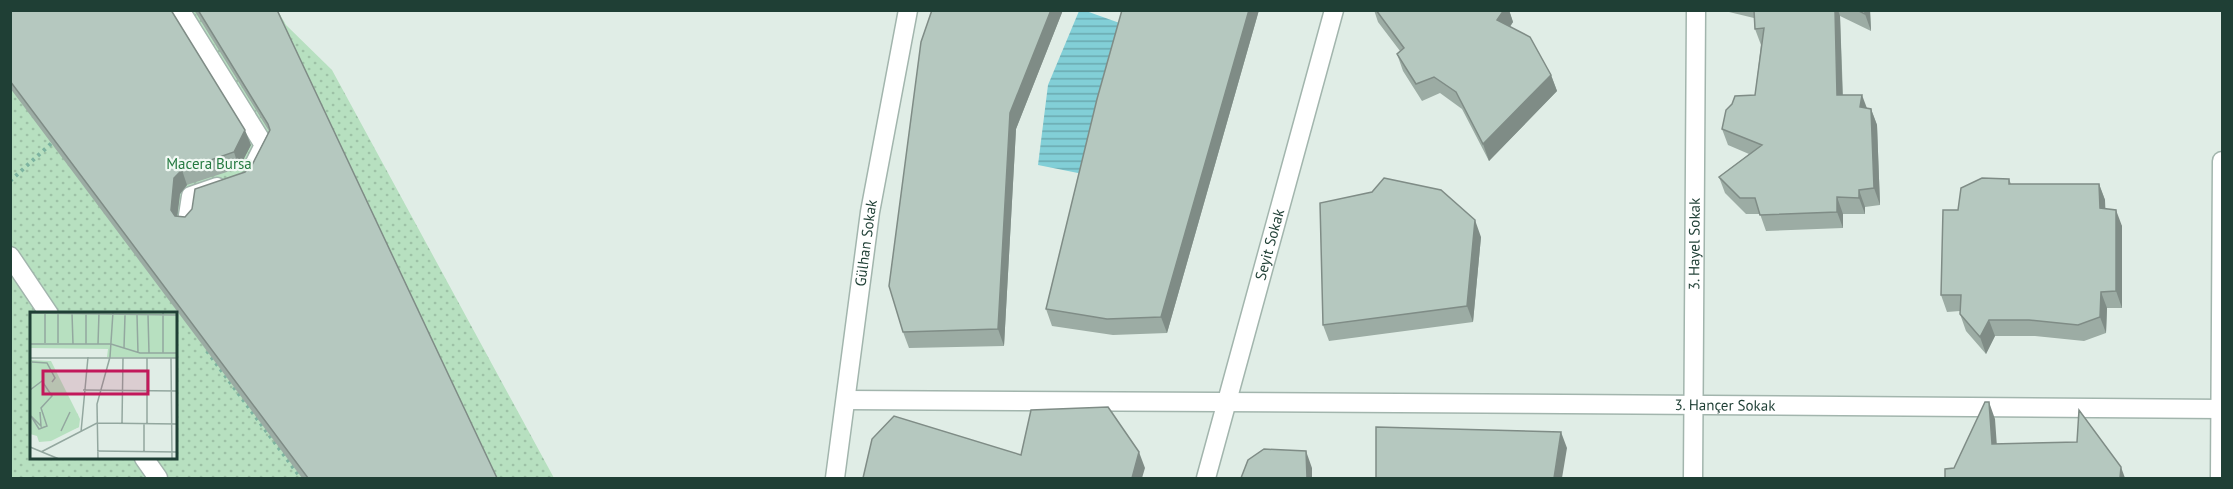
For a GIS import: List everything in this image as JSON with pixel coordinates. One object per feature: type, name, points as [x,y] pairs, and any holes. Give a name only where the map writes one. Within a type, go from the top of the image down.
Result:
[{"type":"street","points":[[180,10],[264,146],[242,179],[191,196],[187,222]]},
{"type":"street","name":"Gülhan Sokak","points":[[835,478],[870,212],[908,10]]},
{"type":"street","name":"Seyit Sokak","points":[[1206,478],[1334,10]]},
{"type":"street","name":"3. Hayel Sokak","points":[[1693,478],[1696,10]]},
{"type":"street","points":[[2220,478],[2223,161]]},
{"type":"street","points":[[10,256],[47,312]]},
{"type":"street","name":"3. Hançer Sokak","points":[[846,400],[1226,400],[2222,409]]},
{"type":"street","points":[[145,459],[158,478]]},
{"type":"path","points":[[49,130],[56,139]]},
{"type":"path","points":[[10,181],[63,133]]},
{"type":"path","points":[[204,346],[301,478]]},
{"type":"green space","name":"Macera Bursa","points":[[10,11],[278,11],[286,25],[332,70],[554,478],[11,478]]},
{"type":"water","points":[[1079,11],[1086,11],[1128,26],[1088,175],[1038,165],[1048,85]]},
{"type":"building","name":"Macera Bursa","points":[[10,10],[171,10],[245,130],[234,152],[182,170],[174,178],[171,210],[175,216],[185,217],[192,209],[195,189],[245,172],[251,167],[270,130],[198,10],[277,10],[497,478],[308,478],[10,81]]},
{"type":"building","points":[[932,10],[1051,10],[1010,113],[998,329],[903,332],[889,286],[921,42]]},
{"type":"building","points":[[1122,10],[1249,10],[1161,317],[1107,319],[1046,309],[1097,99]]},
{"type":"building","points":[[1376,10],[1504,10],[1497,20],[1530,37],[1551,75],[1483,144],[1456,92],[1434,77],[1416,84],[1397,54],[1404,48]]},
{"type":"building","points":[[1754,10],[1835,10],[1837,95],[1862,95],[1860,107],[1871,109],[1874,188],[1859,190],[1859,198],[1837,197],[1837,212],[1760,215],[1755,198],[1740,198],[1719,177],[1762,145],[1722,129],[1726,110],[1732,104],[1735,96],[1755,95],[1764,28],[1755,29]]},
{"type":"building","points":[[1384,178],[1441,190],[1475,220],[1467,306],[1323,325],[1320,203],[1372,192]]},
{"type":"building","points":[[1982,178],[2009,179],[2009,184],[2099,184],[2100,208],[2116,210],[2116,291],[2101,292],[2100,317],[2078,325],[2029,320],[1989,320],[1980,337],[1960,314],[1961,295],[1941,295],[1943,210],[1958,210],[1961,188]]},
{"type":"building","points":[[1985,402],[1989,402],[1992,444],[2077,442],[2079,410],[2121,467],[2120,478],[1945,478],[1945,469],[1954,468]]},
{"type":"building","points":[[1108,407],[1139,452],[1132,478],[863,478],[872,439],[894,416],[1021,455],[1031,410]]},
{"type":"building","points":[[1376,427],[1561,432],[1554,478],[1376,478]]},
{"type":"building","points":[[1264,449],[1306,451],[1307,478],[1241,478],[1248,460]]}]
